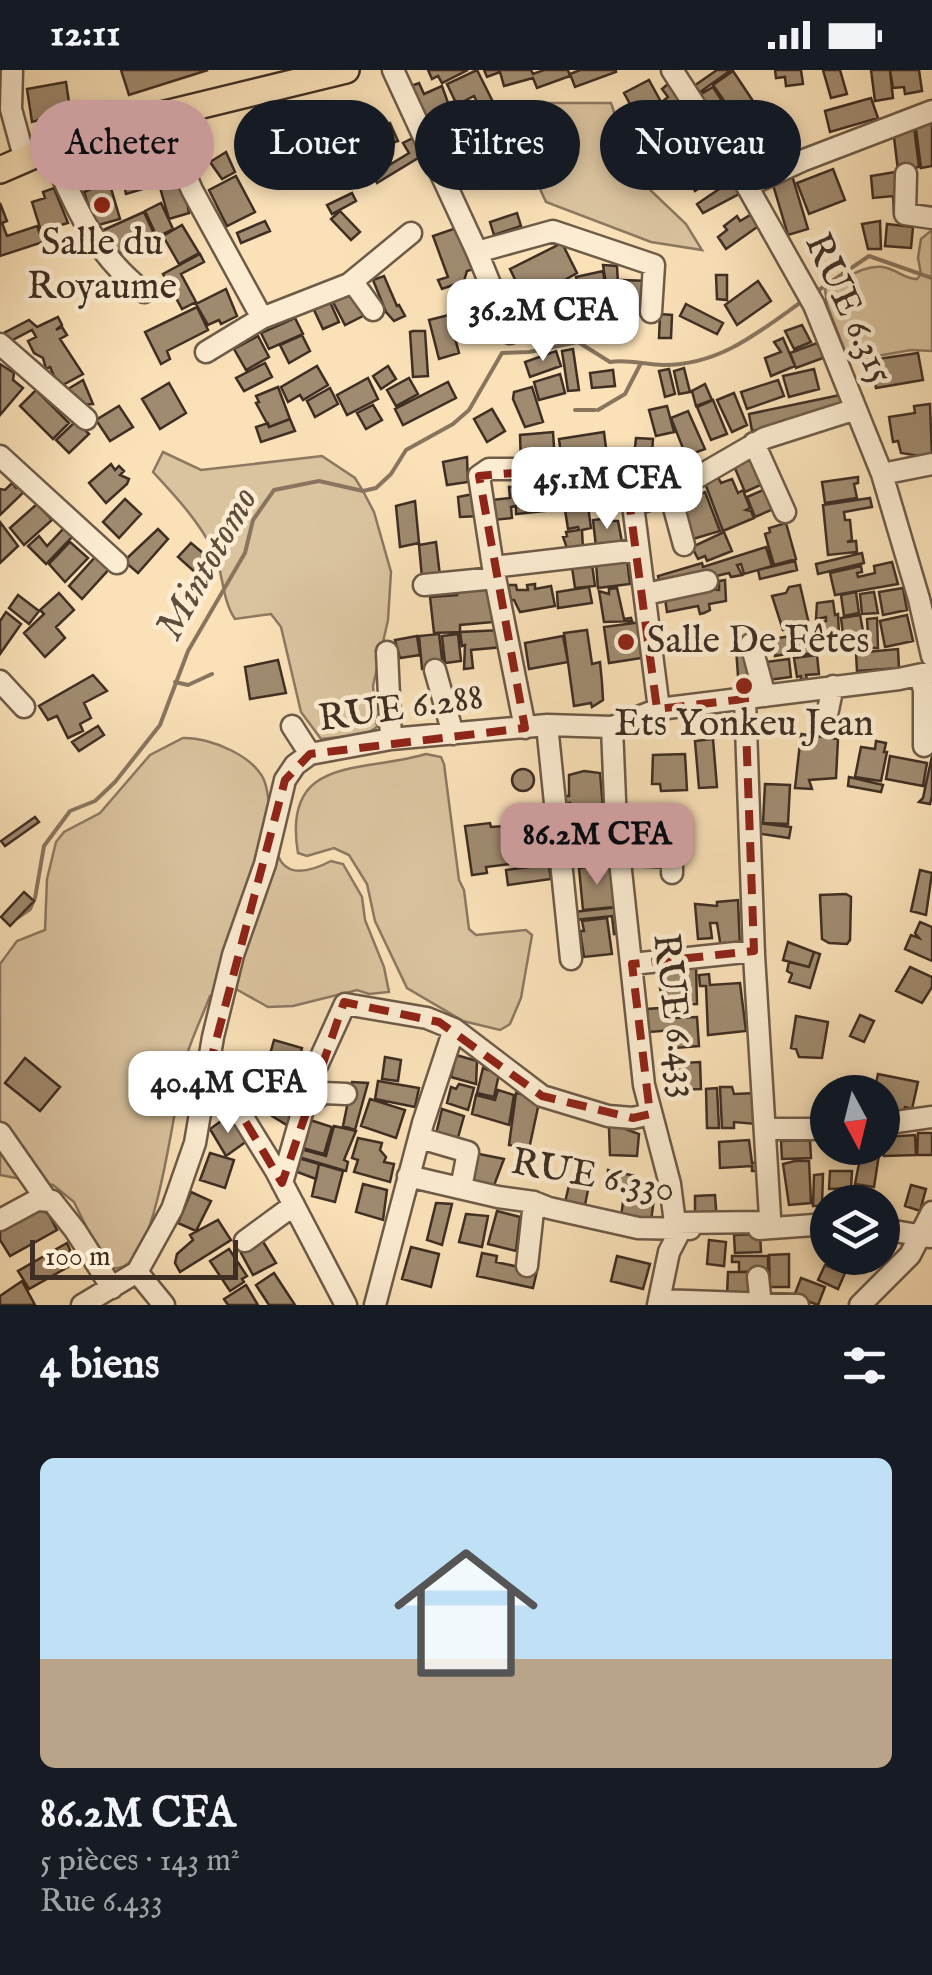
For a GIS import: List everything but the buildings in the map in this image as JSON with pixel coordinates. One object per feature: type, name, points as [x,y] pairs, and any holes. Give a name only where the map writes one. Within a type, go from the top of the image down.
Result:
[{"type":"main road","points":[[214,101],[346,70]]},
{"type":"main road","points":[[0,170],[30,155]]},
{"type":"street","points":[[12,70],[12,109],[24,157]]},
{"type":"street","points":[[392,70],[510,333]]},
{"type":"street","name":"RUE 6.315","points":[[672,70],[691,100]]},
{"type":"street","points":[[801,164],[932,111]]},
{"type":"street","points":[[906,174],[906,214],[932,218]]},
{"type":"street","points":[[69,190],[89,234],[113,265],[144,292]]},
{"type":"street","points":[[192,190],[262,318]]},
{"type":"street","name":"RUE 6.315","points":[[749,190],[803,281],[882,474],[920,599],[932,656]]},
{"type":"street","points":[[476,252],[553,231],[654,265],[651,312]]},
{"type":"street","points":[[206,352],[262,318],[349,284],[411,233]]},
{"type":"street","points":[[349,284],[355,285],[372,310]]},
{"type":"street","points":[[0,344],[86,419]]},
{"type":"street","points":[[633,505],[670,493],[787,429],[856,409]]},
{"type":"street","points":[[754,444],[785,512]]},
{"type":"street","points":[[525,728],[494,573],[480,476],[490,469],[621,462],[626,466],[659,709]]},
{"type":"street","points":[[882,474],[932,464]]},
{"type":"street","points":[[3,467],[117,563]]},
{"type":"street","points":[[670,493],[684,545]]},
{"type":"street","points":[[424,585],[638,550]]},
{"type":"street","points":[[646,594],[707,581]]},
{"type":"street","points":[[678,1226],[770,1220],[754,950],[755,698],[751,644]]},
{"type":"street","points":[[386,652],[391,739]]},
{"type":"street","points":[[435,670],[453,734]]},
{"type":"street","points":[[924,746],[926,674]]},
{"type":"street","name":"RUE 6.288","points":[[82,1305],[137,1272],[172,1209],[194,1143],[233,955],[265,864],[285,780],[295,765],[310,754],[391,739],[547,725],[612,727],[659,709],[926,674]]},
{"type":"street","points":[[0,681],[24,707]]},
{"type":"street","points":[[826,715],[834,686]]},
{"type":"street","points":[[547,725],[571,959]]},
{"type":"street","points":[[292,726],[310,754]]},
{"type":"street","name":"RUE 6.433","points":[[612,727],[610,761],[650,1114],[678,1226],[659,1302]]},
{"type":"street","points":[[620,854],[668,856],[672,874]]},
{"type":"street","points":[[632,964],[754,950]]},
{"type":"street","points":[[282,1184],[314,1070],[344,1004],[428,1018],[454,1028],[542,1096],[608,1116],[633,1118],[650,1114]]},
{"type":"street","points":[[375,1305],[408,1176],[454,1028]]},
{"type":"street","points":[[204,1090],[233,1106],[294,1205],[346,1305]]},
{"type":"street","points":[[304,1106],[324,1093],[346,1094]]},
{"type":"street","points":[[900,1121],[932,1117]]},
{"type":"street","points":[[766,1129],[810,1129]]},
{"type":"street","points":[[0,1133],[46,1198],[75,1230],[112,1288]]},
{"type":"street","points":[[420,1138],[468,1152],[460,1188]]},
{"type":"street","name":"RUE 6.330","points":[[408,1176],[638,1228],[678,1226],[718,1232],[810,1225]]},
{"type":"street","points":[[0,1220],[46,1198]]},
{"type":"street","points":[[528,1266],[534,1202]]},
{"type":"street","points":[[245,1241],[294,1205]]},
{"type":"street","points":[[860,1305],[929,1239],[932,1212]]},
{"type":"street","points":[[900,1233],[929,1239]]},
{"type":"street","points":[[137,1272],[164,1305]]},
{"type":"street","points":[[758,1277],[762,1304]]},
{"type":"street","points":[[659,1302],[798,1305]]},
{"type":"highlighted area","points":[[624,463],[657,709],[745,699],[754,951],[632,964],[650,1114],[633,1118],[542,1096],[439,1022],[344,1002],[282,1183],[244,1119],[203,1090],[285,780],[310,754],[525,728],[479,476]]},
{"type":"shaded area","points":[[580,103],[600,103],[600,190],[650,190],[686,224],[702,250],[651,242],[546,202],[541,190],[580,190]]},
{"type":"shaded area","points":[[932,230],[932,351],[911,350],[849,361],[827,305],[825,289],[854,273],[879,267],[917,279],[921,274],[921,239]]},
{"type":"shaded area","points":[[163,452],[201,470],[322,456],[355,478],[374,512],[391,572],[388,620],[373,686],[377,727],[366,734],[321,739],[301,712],[281,627],[271,614],[235,619],[217,558],[207,539],[153,472]]},
{"type":"shaded area","points":[[183,738],[232,751],[262,776],[276,852],[283,864],[293,870],[309,870],[331,861],[343,864],[362,897],[365,920],[384,967],[389,992],[369,994],[357,990],[293,1006],[268,1007],[234,988],[210,996],[185,1060],[164,1173],[148,1229],[129,1263],[107,1269],[74,1202],[53,1185],[0,1175],[0,964],[17,941],[45,930],[47,879],[56,842],[64,832],[100,813],[150,755]]},
{"type":"shaded area","points":[[426,754],[441,757],[444,764],[469,929],[476,935],[526,930],[532,935],[521,998],[510,1024],[500,1030],[463,1021],[407,988],[375,921],[367,884],[349,855],[334,848],[307,856],[298,853],[296,821],[302,798],[315,783],[354,768]]},
{"type":"waterway","name":"Mintotomo","points":[[816,292],[869,256],[932,278]]},
{"type":"waterway","name":"Mintotomo","points":[[17,918],[30,909],[35,898],[44,846],[70,811],[95,801],[115,782],[160,725],[188,651],[245,553],[253,520],[274,490],[319,481],[363,491],[376,488],[391,474],[406,450],[453,424],[469,410],[502,353],[578,342],[610,362],[685,363],[722,353],[804,300]]},
{"type":"waterway","points":[[598,410],[625,394],[641,363]]},
{"type":"waterway","points":[[575,410],[595,410]]},
{"type":"waterway","points":[[175,682],[188,685],[212,674]]},
{"type":"place","name":"Salle du Royaume","points":[[102,205]]},
{"type":"place","name":"Salle De Fêtes","points":[[626,642]]},
{"type":"place","name":"Ets Yonkeu Jean","points":[[744,686]]}]
